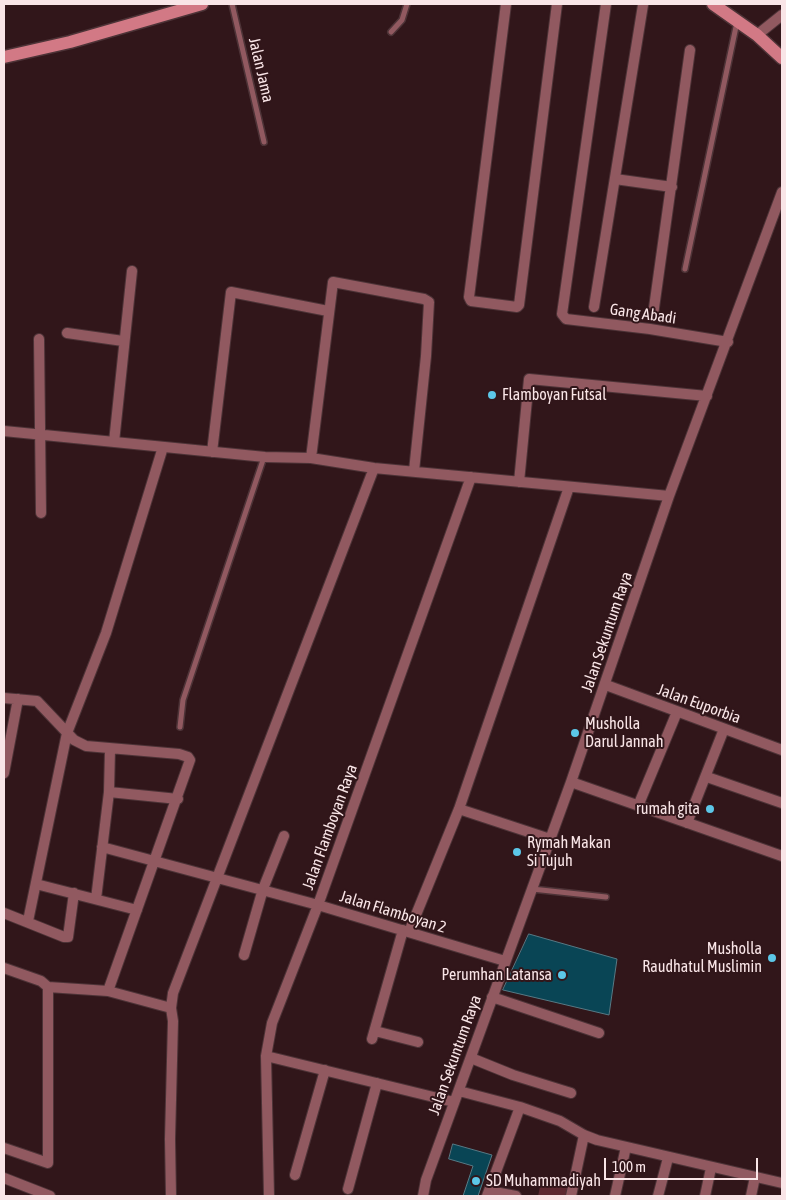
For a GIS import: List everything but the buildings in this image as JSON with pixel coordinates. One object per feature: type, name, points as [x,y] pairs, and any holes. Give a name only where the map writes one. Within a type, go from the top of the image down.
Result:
[{"type":"main road","points":[[4,57],[70,42],[202,4]]},
{"type":"main road","points":[[718,5],[782,58]]},
{"type":"street","points":[[506,4],[469,297],[471,301],[517,306],[519,305],[557,4]]},
{"type":"street","name":"Gang Abadi","points":[[606,4],[562,314],[566,318],[728,342]]},
{"type":"street","points":[[594,307],[643,4]]},
{"type":"street","points":[[757,36],[782,15]]},
{"type":"street","points":[[653,315],[690,50]]},
{"type":"street","points":[[615,180],[672,186]]},
{"type":"street","name":"Jalan Sekuntum Raya","points":[[423,1196],[426,1180],[606,685],[669,496],[728,342],[782,192]]},
{"type":"street","points":[[114,442],[123,341],[132,271]]},
{"type":"street","points":[[311,458],[333,282],[424,299],[429,306],[426,356],[414,471]]},
{"type":"street","points":[[212,452],[231,292],[328,311]]},
{"type":"street","points":[[67,333],[123,341]]},
{"type":"street","points":[[39,339],[38,434],[41,513]]},
{"type":"street","points":[[519,482],[529,379],[707,396]]},
{"type":"street","points":[[4,431],[264,457],[311,458],[374,468],[669,496]]},
{"type":"street","points":[[28,922],[67,733],[106,633],[164,447]]},
{"type":"street","points":[[171,1196],[170,1139],[173,1021],[171,1008],[174,993],[374,468]]},
{"type":"street","name":"Jalan Flamboyan Raya","points":[[269,1196],[266,1056],[272,1023],[318,905],[471,477]]},
{"type":"street","points":[[418,1042],[374,1035],[406,931],[459,809],[570,487]]},
{"type":"street","name":"Jalan Euporbia","points":[[606,685],[782,750]]},
{"type":"street","points":[[4,698],[37,701],[67,733],[86,746],[188,757],[190,763],[178,799],[108,991]]},
{"type":"street","points":[[4,773],[18,698]]},
{"type":"street","points":[[638,806],[677,712]]},
{"type":"street","points":[[688,823],[724,729]]},
{"type":"street","points":[[96,899],[109,792],[110,749]]},
{"type":"street","points":[[707,777],[782,803]]},
{"type":"street","points":[[571,782],[782,856]]},
{"type":"street","points":[[109,792],[178,799]]},
{"type":"street","points":[[459,809],[550,839]]},
{"type":"street","points":[[244,955],[264,890],[284,836]]},
{"type":"street","name":"Jalan Flamboyan 2","points":[[102,846],[318,905],[505,961]]},
{"type":"street","points":[[36,884],[137,910]]},
{"type":"street","points":[[4,913],[68,937],[74,893]]},
{"type":"street","points":[[4,968],[41,982],[48,987],[108,991],[171,1008]]},
{"type":"street","points":[[4,1148],[48,1163],[48,987]]},
{"type":"street","points":[[492,997],[599,1033]]},
{"type":"street","points":[[266,1056],[454,1102]]},
{"type":"street","points":[[471,1058],[513,1075],[571,1093]]},
{"type":"street","points":[[294,1175],[325,1070]]},
{"type":"street","points":[[348,1190],[377,1083]]},
{"type":"street","points":[[459,1091],[520,1107],[569,1125],[584,1135],[626,1147],[782,1183]]},
{"type":"street","points":[[516,1196],[488,1193],[520,1107]]},
{"type":"street","points":[[571,1196],[584,1135]]},
{"type":"street","points":[[615,1196],[626,1147]]},
{"type":"street","points":[[658,1196],[668,1158]]},
{"type":"street","points":[[705,1196],[711,1168]]},
{"type":"street","points":[[751,1196],[755,1177]]},
{"type":"street","points":[[4,1178],[50,1196]]},
{"type":"lane","name":"Jalan Jama","points":[[232,4],[264,142]]},
{"type":"lane","points":[[391,32],[402,20],[407,4]]},
{"type":"lane","points":[[685,269],[737,21]]},
{"type":"lane","points":[[180,727],[183,700],[264,457]]},
{"type":"lane","points":[[532,889],[606,896]]},
{"type":"shaded area","points":[[542,1178],[570,1184],[568,1196],[538,1196]]},
{"type":"place","name":"Flamboyan Futsal","points":[[492,395]]},
{"type":"place","name":"Musholla Darul Jannah","points":[[575,733]]},
{"type":"place","name":"rumah gita","points":[[710,809]]},
{"type":"place","name":"Rymah Makan Si Tujuh","points":[[517,852]]},
{"type":"place","name":"Musholla Raudhatul Muslimin","points":[[772,958]]},
{"type":"place","name":"Perumhan Latansa","points":[[562,975]]},
{"type":"place","name":"SD Muhammadiyah","points":[[476,1181]]}]
